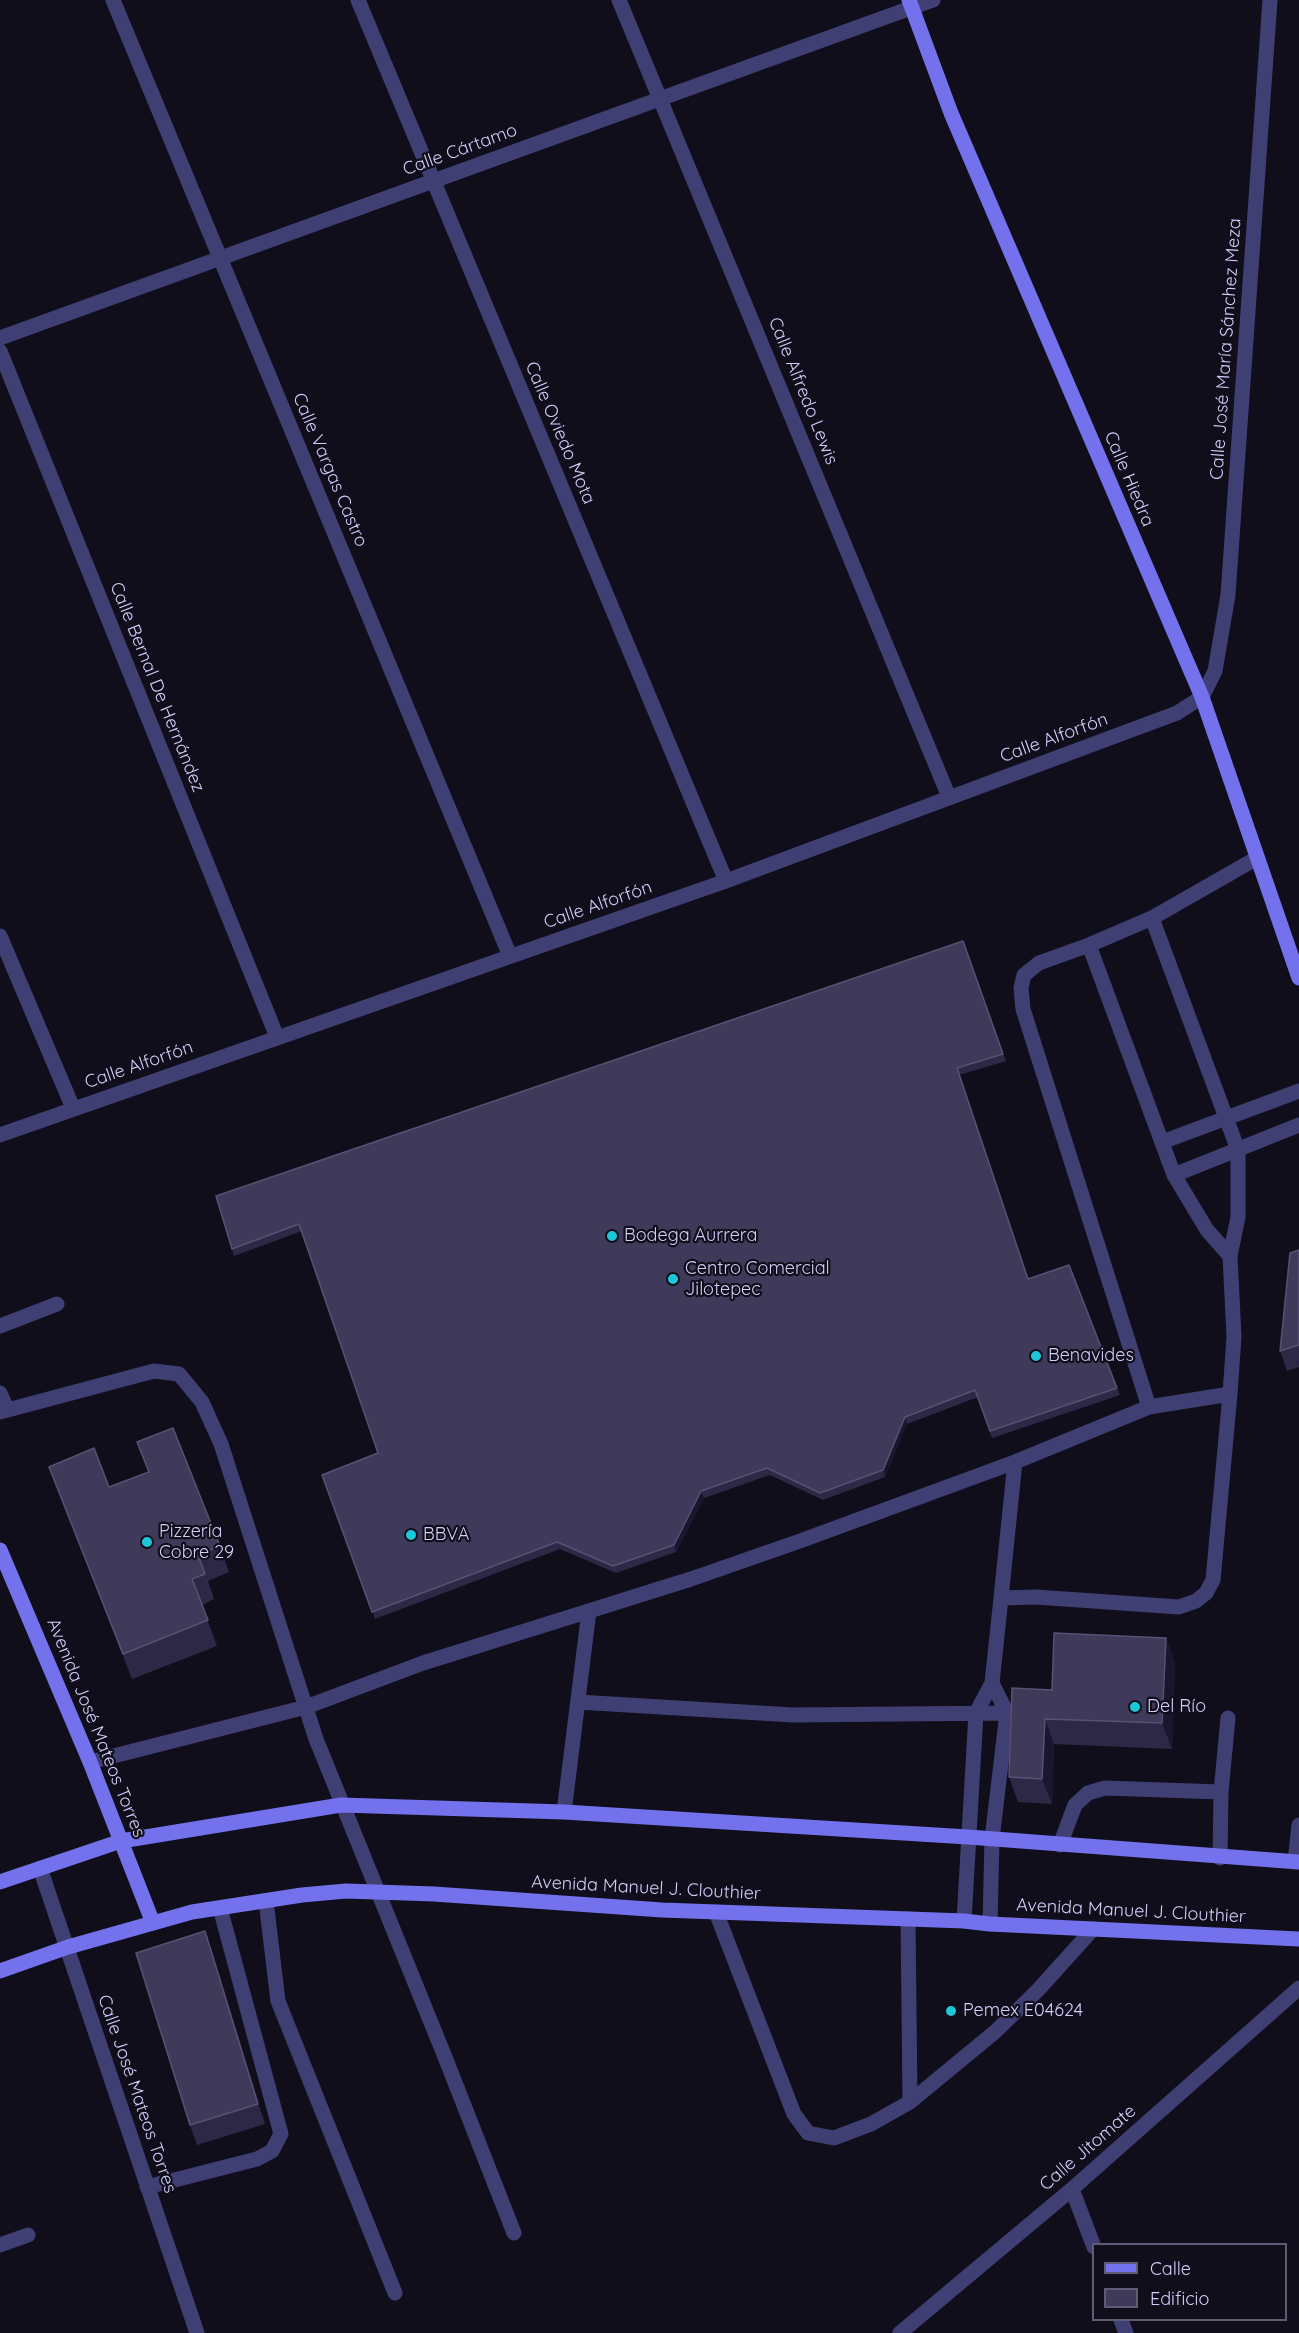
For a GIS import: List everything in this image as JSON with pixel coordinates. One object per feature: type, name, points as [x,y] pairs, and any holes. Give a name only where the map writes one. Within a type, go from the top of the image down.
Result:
[{"type":"main road","name":"Calle Hiedra","points":[[911,4],[951,113],[1202,697],[1257,858],[1294,945],[1299,978]]},
{"type":"main road","name":"Avenida José Mateos Torres","points":[[0,1550],[90,1761],[153,1923]]},
{"type":"main road","points":[[0,1882],[121,1841],[341,1805],[564,1812],[968,1837],[1220,1858],[1297,1862]]},
{"type":"main road","name":"Avenida Manuel J. Clouthier","points":[[0,1971],[68,1947],[192,1912],[346,1891],[379,1894],[434,1894],[662,1910],[964,1921],[1299,1939]]},
{"type":"street","name":"Calle Vargas Castro","points":[[113,0],[510,956]]},
{"type":"street","name":"Calle Oviedo Mota","points":[[358,0],[726,881]]},
{"type":"street","name":"Calle Alfredo Lewis","points":[[619,0],[662,99],[949,797]]},
{"type":"street","name":"Calle Cártamo","points":[[0,338],[662,99],[911,4],[933,0]]},
{"type":"street","name":"Calle José María Sánchez Meza","points":[[1202,697],[1215,671],[1228,595],[1270,0]]},
{"type":"street","name":"Calle Bernal De Hernández","points":[[0,351],[277,1037]]},
{"type":"street","name":"Calle Alforfón","points":[[0,1135],[726,881],[1177,714],[1202,697]]},
{"type":"street","points":[[1149,1407],[1023,1009],[1021,988],[1024,975],[1039,963],[1152,918],[1257,858]]},
{"type":"street","points":[[1001,1598],[1036,1597],[1179,1607],[1196,1601],[1206,1593],[1212,1580],[1234,1337],[1230,1256],[1238,1217],[1238,1150],[1152,918]]},
{"type":"street","points":[[0,936],[72,1108]]},
{"type":"street","points":[[1089,945],[1174,1175],[1195,1214],[1230,1256]]},
{"type":"street","points":[[1162,1142],[1299,1091]]},
{"type":"street","points":[[1174,1175],[1299,1125]]},
{"type":"street","points":[[0,1326],[57,1304]]},
{"type":"street","points":[[0,1393],[4,1411],[154,1371],[179,1374],[202,1402],[221,1444],[315,1739],[514,2233]]},
{"type":"street","points":[[90,1761],[306,1707],[423,1663],[757,1557],[1015,1462],[1149,1407],[1230,1394]]},
{"type":"street","points":[[964,1921],[976,1713],[992,1683],[1015,1462]]},
{"type":"street","points":[[564,1812],[589,1611]]},
{"type":"street","points":[[990,1924],[992,1839],[1007,1713],[992,1683]]},
{"type":"street","points":[[578,1702],[793,1715],[1007,1713]]},
{"type":"street","points":[[1220,1858],[1221,1792],[1228,1718]]},
{"type":"street","points":[[1060,1845],[1075,1805],[1088,1793],[1105,1788],[1221,1792]]},
{"type":"street","points":[[1297,1862],[1299,1824]]},
{"type":"street","name":"Calle José Mateos Torres","points":[[40,1868],[197,2333]]},
{"type":"street","points":[[266,1901],[278,2001],[395,2294]]},
{"type":"street","points":[[147,2187],[258,2159],[272,2151],[281,2134],[220,1908]]},
{"type":"street","points":[[717,1912],[794,2114],[808,2133],[834,2138],[871,2124],[910,2102],[996,2031],[1038,1990],[1093,1929]]},
{"type":"street","points":[[908,1919],[910,2102]]},
{"type":"street","name":"Calle Jitomate","points":[[900,2333],[1072,2189],[1299,1988]]},
{"type":"street","points":[[1072,2189],[1092,2243]]},
{"type":"street","points":[[0,2245],[28,2235]]},
{"type":"building","name":"Centro Comercial Jilotepec","points":[[963,941],[1003,1054],[957,1068],[1028,1279],[1069,1265],[1117,1388],[990,1431],[975,1390],[905,1417],[883,1470],[820,1493],[767,1468],[701,1491],[674,1545],[613,1566],[557,1542],[372,1612],[322,1475],[378,1453],[299,1224],[232,1249],[216,1196]]},
{"type":"building","points":[[1299,1250],[1299,1345],[1280,1351],[1290,1253]]},
{"type":"building","name":"Pizzería Cobre 29","points":[[173,1428],[220,1546],[198,1555],[205,1574],[192,1579],[208,1620],[123,1654],[49,1467],[94,1448],[109,1487],[149,1472],[137,1442]]},
{"type":"building","points":[[1054,1633],[1166,1638],[1162,1723],[1045,1719],[1042,1779],[1009,1777],[1012,1688],[1052,1690]]},
{"type":"building","points":[[205,1931],[258,2104],[190,2125],[136,1953]]},
{"type":"place","name":"Bodega Aurrera","points":[[612,1236]]},
{"type":"place","name":"Centro Comercial Jilotepec","points":[[673,1279]]},
{"type":"place","name":"Benavides","points":[[1036,1356]]},
{"type":"place","name":"BBVA","points":[[411,1535]]},
{"type":"place","name":"Pizzería Cobre 29","points":[[147,1542]]},
{"type":"place","name":"Del Río","points":[[1135,1707]]},
{"type":"place","name":"Pemex E04624","points":[[951,2011]]}]
